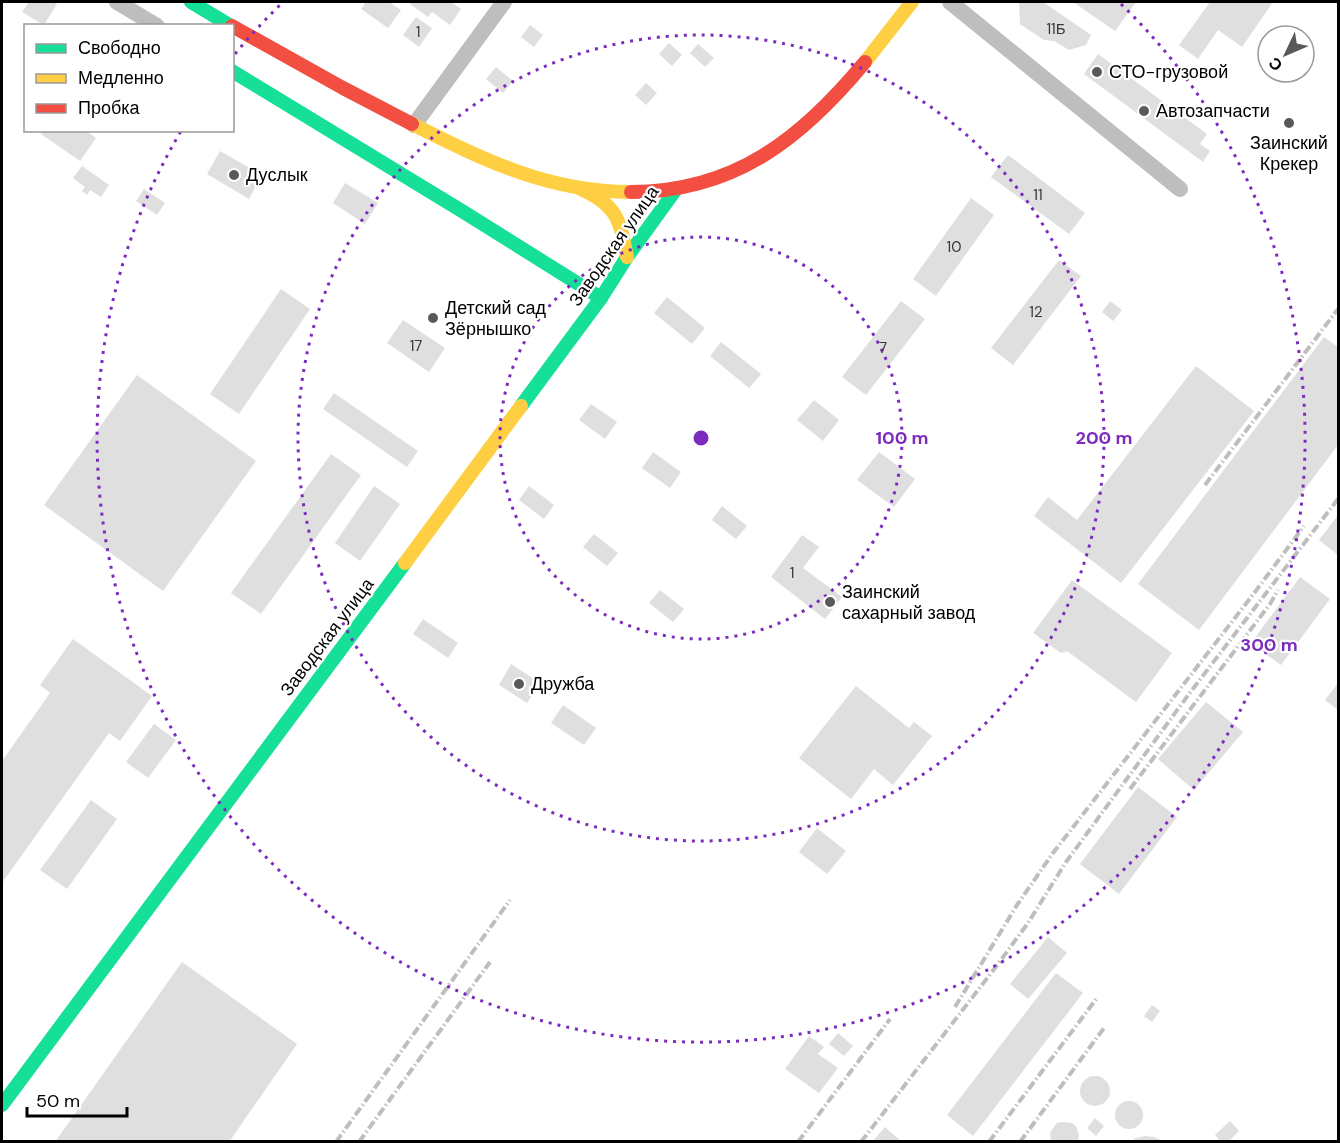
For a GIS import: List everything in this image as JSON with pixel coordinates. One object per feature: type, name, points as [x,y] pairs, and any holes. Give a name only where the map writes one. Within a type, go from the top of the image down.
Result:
[{"type":"main road","points":[[191,2],[229,24]]},
{"type":"main road","points":[[580,189],[626,192],[677,188],[712,179],[746,166],[798,133],[830,104],[857,74],[912,2]]},
{"type":"main road","points":[[234,27],[357,96],[491,161],[523,174],[596,195],[612,209],[621,225],[627,256]]},
{"type":"main road","points":[[234,72],[601,298]]},
{"type":"main road","name":"Заводская улица","points":[[2,1105],[601,298],[627,256],[677,188]]},
{"type":"street","points":[[117,2],[154,24]]},
{"type":"street","points":[[414,125],[504,2]]},
{"type":"street","points":[[950,2],[1180,189]]},
{"type":"building","points":[[29,2],[57,4],[45,24],[22,12]]},
{"type":"building","points":[[366,2],[389,2],[401,10],[388,28],[361,9]]},
{"type":"building","points":[[411,2],[451,2],[461,9],[450,25],[432,12],[428,17],[410,4]]},
{"type":"building","points":[[1019,2],[1043,2],[1091,35],[1086,45],[1069,50],[1054,41],[1044,40],[1020,24]]},
{"type":"building","points":[[1073,2],[1136,2],[1115,31]]},
{"type":"building","points":[[1210,2],[1273,2],[1242,47],[1218,30],[1198,59],[1179,45]]},
{"type":"building","points":[[416,17],[432,28],[419,47],[403,35]]},
{"type":"building","points":[[530,25],[543,35],[534,47],[521,37]]},
{"type":"building","points":[[669,43],[682,55],[672,66],[659,54]]},
{"type":"building","points":[[698,44],[714,58],[705,67],[690,53]]},
{"type":"building","points":[[1098,54],[1207,134],[1200,144],[1210,151],[1203,162],[1084,74]]},
{"type":"building","points":[[496,67],[513,81],[503,93],[486,79]]},
{"type":"building","points":[[646,83],[657,93],[646,105],[635,95]]},
{"type":"building","points":[[42,132],[88,132],[96,138],[80,161],[41,134]]},
{"type":"building","name":"Дуслык","points":[[220,151],[262,175],[249,199],[207,174]]},
{"type":"building","points":[[1008,155],[1085,213],[1069,234],[991,177]]},
{"type":"building","points":[[82,166],[109,185],[101,197],[90,190],[87,195],[82,191],[85,187],[73,178]]},
{"type":"building","points":[[345,183],[378,203],[365,224],[333,203]]},
{"type":"building","points":[[144,189],[165,203],[157,215],[136,201]]},
{"type":"building","points":[[971,198],[994,215],[936,296],[913,279]]},
{"type":"building","points":[[1059,260],[1081,276],[1013,365],[991,348]]},
{"type":"building","points":[[281,289],[310,309],[239,414],[210,394]]},
{"type":"building","points":[[667,297],[705,328],[692,344],[654,313]]},
{"type":"building","points":[[901,301],[925,319],[866,395],[842,377]]},
{"type":"building","points":[[1110,301],[1122,310],[1113,321],[1102,312]]},
{"type":"building","points":[[403,320],[445,348],[429,372],[387,343]]},
{"type":"building","points":[[1324,337],[1338,347],[1338,445],[1199,630],[1138,584]]},
{"type":"building","points":[[721,342],[761,374],[749,388],[710,356]]},
{"type":"building","points":[[1196,366],[1254,411],[1121,583],[1034,516],[1048,497],[1077,520]]},
{"type":"building","points":[[137,375],[256,461],[163,591],[44,505]]},
{"type":"building","points":[[334,393],[418,451],[407,467],[323,409]]},
{"type":"building","points":[[814,400],[839,420],[823,441],[797,420]]},
{"type":"building","points":[[591,404],[617,422],[605,439],[579,420]]},
{"type":"building","points":[[653,452],[681,472],[670,488],[642,468]]},
{"type":"building","points":[[879,452],[915,479],[894,507],[857,480]]},
{"type":"building","points":[[331,454],[361,475],[261,614],[231,593]]},
{"type":"building","points":[[374,486],[400,504],[360,561],[335,543]]},
{"type":"building","points":[[529,486],[554,505],[544,519],[519,500]]},
{"type":"building","points":[[722,506],[747,526],[736,539],[712,520]]},
{"type":"building","points":[[1338,515],[1338,555],[1319,540]]},
{"type":"building","points":[[594,534],[618,553],[607,566],[583,547]]},
{"type":"building","points":[[802,535],[819,547],[803,568],[842,597],[825,619],[771,577]]},
{"type":"building","points":[[1300,577],[1330,599],[1281,665],[1251,643]]},
{"type":"building","points":[[1072,580],[1172,653],[1136,702],[1067,651],[1061,653],[1033,633]]},
{"type":"building","points":[[660,590],[684,609],[673,622],[649,603]]},
{"type":"building","points":[[423,619],[458,643],[448,658],[413,634]]},
{"type":"building","points":[[73,639],[152,696],[120,741],[109,733],[2,883],[2,761],[50,693],[40,685]]},
{"type":"building","name":"Дружба","points":[[511,664],[540,683],[527,703],[499,685]]},
{"type":"building","points":[[1338,683],[1338,710],[1325,700]]},
{"type":"building","points":[[856,686],[909,728],[914,722],[932,736],[893,785],[874,769],[851,799],[799,758]]},
{"type":"building","points":[[1206,702],[1243,732],[1194,790],[1158,759]]},
{"type":"building","points":[[563,705],[596,728],[584,745],[551,723]]},
{"type":"building","points":[[154,724],[176,740],[148,778],[126,762]]},
{"type":"building","points":[[1138,787],[1177,817],[1119,894],[1080,864]]},
{"type":"building","points":[[91,800],[117,819],[67,889],[40,870]]},
{"type":"building","points":[[817,828],[846,851],[827,874],[799,852]]},
{"type":"building","points":[[1048,937],[1067,953],[1028,999],[1010,984]]},
{"type":"building","points":[[182,962],[297,1044],[229,1142],[55,1142]]},
{"type":"building","points":[[1056,973],[1083,993],[973,1136],[947,1115]]},
{"type":"building","points":[[1152,1005],[1160,1011],[1152,1022],[1144,1016]]},
{"type":"building","points":[[838,1033],[853,1046],[844,1056],[829,1044]]},
{"type":"building","points":[[809,1036],[824,1047],[818,1054],[838,1068],[819,1093],[785,1069]]},
{"type":"building","points":[[1095,1076],[1101,1077],[1109,1085],[1109,1097],[1101,1105],[1095,1106],[1089,1105],[1081,1097],[1080,1091],[1081,1085],[1089,1077]]},
{"type":"building","points":[[1129,1101],[1139,1105],[1143,1115],[1139,1125],[1129,1129],[1119,1125],[1115,1115],[1119,1105]]},
{"type":"building","points":[[1095,1118],[1104,1126],[1096,1136],[1087,1128]]},
{"type":"building","points":[[1230,1121],[1239,1131],[1228,1142],[1221,1142],[1215,1135]]},
{"type":"building","points":[[1057,1123],[1076,1126],[1079,1135],[1078,1142],[1052,1142],[1051,1131]]},
{"type":"building","points":[[885,1127],[902,1142],[872,1142]]},
{"type":"building","points":[[1145,1136],[1154,1137],[1165,1142],[1130,1142]]},
{"type":"railway","points":[[1205,485],[1338,309]]},
{"type":"railway","points":[[861,1142],[995,968],[1028,923],[1066,862],[1189,694],[1338,499]]},
{"type":"railway","points":[[955,1007],[1017,905],[1053,853],[1304,526]]},
{"type":"railway","points":[[1130,789],[1270,604],[1278,590]]},
{"type":"railway","points":[[336,1142],[510,900]]},
{"type":"railway","points":[[359,1142],[490,962]]},
{"type":"railway","points":[[989,1142],[1097,998]]},
{"type":"railway","points":[[798,1142],[890,1019]]},
{"type":"railway","points":[[1020,1142],[1104,1028]]},
{"type":"traffic: fast","points":[[191,2],[228,24]]},
{"type":"traffic: fast","points":[[234,72],[601,298]]},
{"type":"traffic: fast","points":[[521,406],[601,298],[627,257],[677,188]]},
{"type":"traffic: fast","points":[[2,1105],[405,563]]},
{"type":"traffic: slow","points":[[865,62],[912,2]]},
{"type":"traffic: slow","points":[[412,124],[517,172],[572,186],[601,191],[631,192]]},
{"type":"traffic: slow","points":[[581,189],[602,201],[615,215],[627,257]]},
{"type":"traffic: slow","points":[[405,563],[521,406]]},
{"type":"traffic: jam","points":[[234,27],[412,124]]},
{"type":"traffic: jam","points":[[631,192],[668,190],[703,182],[734,171],[763,156],[791,137],[816,114],[865,62]]},
{"type":"place","name":"СТО-грузовой","points":[[1097,72]]},
{"type":"place","name":"Автозапчасти","points":[[1144,111]]},
{"type":"place","name":"Заинский Крекер","points":[[1289,123]]},
{"type":"place","name":"Дуслык","points":[[234,175]]},
{"type":"place","name":"Детский сад Зёрнышко","points":[[433,318]]},
{"type":"place","name":"Заинский сахарный завод","points":[[830,602]]},
{"type":"place","name":"Дружба","points":[[519,684]]}]
